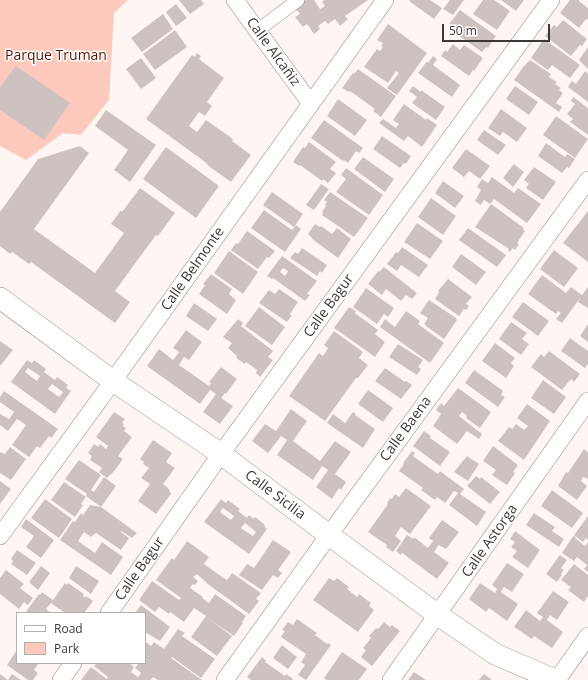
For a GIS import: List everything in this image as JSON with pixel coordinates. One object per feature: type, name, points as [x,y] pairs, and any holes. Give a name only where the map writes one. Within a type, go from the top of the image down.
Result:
[{"type":"street","name":"Calle Alcañiz","points":[[235,0],[311,104]]},
{"type":"street","points":[[257,31],[298,0]]},
{"type":"street","name":"Calle Bagur","points":[[110,612],[221,454],[551,0]]},
{"type":"street","name":"Calle Belmonte","points":[[0,536],[114,381],[311,104],[382,1]]},
{"type":"street","name":"Calle Baena","points":[[225,680],[588,180]]},
{"type":"street","name":"Calle Sicilia","points":[[1,302],[221,454],[438,615],[495,654],[556,680]]},
{"type":"street","name":"Calle Astorga","points":[[391,680],[588,401]]},
{"type":"street","points":[[556,680],[588,636]]},
{"type":"street","points":[[61,680],[72,664]]},
{"type":"green space","name":"Parque Truman","points":[[0,0],[128,0],[114,13],[109,100],[81,135],[63,133],[26,160],[0,146]]},
{"type":"building","points":[[179,0],[201,0],[204,4],[190,14]]},
{"type":"building","points":[[306,0],[314,0],[320,9],[325,6],[322,2],[324,0],[368,0],[345,16],[348,19],[340,26],[335,19],[328,24],[325,21],[318,26],[320,29],[314,34],[307,24],[303,27],[295,17],[300,14],[295,8]]},
{"type":"building","points":[[430,0],[442,8],[434,19],[409,1]]},
{"type":"building","points":[[450,0],[464,0],[453,15],[443,9]]},
{"type":"building","points":[[483,0],[494,0],[510,11],[497,30],[473,14]]},
{"type":"building","points":[[501,0],[524,0],[516,11]]},
{"type":"building","points":[[570,0],[579,0],[588,8],[588,20],[586,19],[579,28],[560,13]]},
{"type":"building","points":[[176,4],[187,18],[176,26],[166,12]]},
{"type":"building","points":[[460,10],[496,36],[488,48],[486,47],[482,52],[458,35],[460,32],[449,24]]},
{"type":"building","points":[[163,14],[173,29],[142,52],[131,38]]},
{"type":"building","points":[[563,20],[587,39],[571,56],[545,36],[554,25],[557,27]]},
{"type":"building","points":[[388,24],[427,53],[397,95],[387,88],[399,73],[396,71],[388,83],[364,67],[377,49],[380,51],[383,47],[381,46],[383,43],[377,40]]},
{"type":"building","points":[[175,30],[187,47],[155,70],[143,54]]},
{"type":"building","points":[[544,39],[580,65],[570,78],[552,65],[548,70],[531,58]]},
{"type":"building","points":[[453,44],[460,50],[464,45],[483,58],[469,76],[441,56],[445,50],[447,52]]},
{"type":"building","points":[[588,47],[588,69],[579,60]]},
{"type":"building","points":[[197,53],[201,56],[199,59],[224,78],[207,102],[212,106],[205,116],[199,112],[189,126],[197,132],[206,120],[233,139],[232,141],[251,155],[231,182],[146,119],[192,55],[195,57]]},
{"type":"building","points":[[433,56],[437,59],[433,65],[460,85],[452,97],[418,73]]},
{"type":"building","points":[[141,58],[156,78],[141,89],[126,69]]},
{"type":"building","points":[[530,60],[551,74],[549,77],[557,82],[555,84],[561,88],[559,90],[563,93],[556,103],[562,107],[559,112],[514,80]]},
{"type":"building","points":[[16,66],[70,103],[44,140],[0,110],[0,87]]},
{"type":"building","points":[[358,69],[396,96],[381,117],[373,111],[375,109],[350,91],[349,92],[342,88],[353,73],[354,74]]},
{"type":"building","points":[[585,71],[588,74],[588,102],[568,87],[572,81],[576,84]]},
{"type":"building","points":[[413,86],[445,107],[436,120],[412,103],[417,97],[409,91]]},
{"type":"building","points":[[515,86],[538,102],[529,115],[506,99]]},
{"type":"building","points":[[573,97],[588,108],[588,135],[570,122],[573,119],[567,114],[575,104],[571,101]]},
{"type":"building","points":[[338,99],[367,120],[355,136],[327,116]]},
{"type":"building","points":[[404,104],[426,120],[427,118],[437,125],[422,147],[408,136],[404,141],[379,123],[383,119],[396,128],[399,124],[393,120]]},
{"type":"building","points":[[501,109],[527,128],[517,142],[503,132],[500,136],[488,128]]},
{"type":"building","points":[[106,110],[156,145],[130,182],[114,170],[128,150],[95,126]]},
{"type":"building","points":[[556,116],[588,139],[575,158],[543,135]]},
{"type":"building","points":[[324,120],[363,148],[359,153],[356,151],[348,163],[311,138]]},
{"type":"building","points":[[484,130],[506,145],[498,155],[477,140]]},
{"type":"building","points":[[382,136],[411,156],[406,164],[404,163],[400,168],[373,149]]},
{"type":"building","points":[[309,142],[336,162],[330,169],[336,173],[328,183],[323,179],[322,181],[300,165],[299,166],[293,162],[303,147],[305,148]]},
{"type":"building","points":[[546,143],[565,157],[567,154],[575,159],[569,168],[567,167],[562,173],[538,156]]},
{"type":"building","points":[[80,146],[89,153],[34,229],[95,273],[124,233],[111,224],[140,188],[175,213],[158,236],[156,235],[115,291],[130,302],[115,323],[31,262],[29,264],[12,252],[10,254],[0,246],[0,212],[38,159]]},
{"type":"building","points":[[166,147],[219,186],[196,218],[143,179]]},
{"type":"building","points":[[466,149],[490,166],[480,179],[469,171],[464,177],[452,168]]},
{"type":"building","points":[[363,157],[394,179],[385,192],[354,169]]},
{"type":"building","points":[[514,164],[524,172],[513,187],[503,178]]},
{"type":"building","points":[[534,167],[556,182],[543,200],[526,188],[529,184],[524,180]]},
{"type":"building","points":[[346,168],[383,195],[369,215],[336,192],[346,179],[341,175]]},
{"type":"building","points":[[492,177],[514,193],[518,188],[541,204],[527,223],[494,199],[490,204],[484,200],[481,205],[475,201],[481,190],[477,187],[482,179],[488,183]]},
{"type":"building","points":[[443,181],[464,196],[455,208],[435,193]]},
{"type":"building","points":[[321,184],[329,189],[314,210],[306,205]]},
{"type":"building","points":[[272,192],[303,214],[294,227],[263,205]]},
{"type":"building","points":[[330,192],[368,218],[354,237],[322,215],[327,202],[324,200]]},
{"type":"building","points":[[431,198],[456,216],[443,235],[418,217]]},
{"type":"building","points":[[491,204],[524,228],[523,229],[525,231],[517,243],[519,244],[515,250],[513,248],[510,252],[508,250],[509,249],[475,227]]},
{"type":"building","points":[[264,210],[292,230],[296,225],[301,229],[285,252],[251,228]]},
{"type":"building","points":[[588,211],[588,262],[563,243]]},
{"type":"building","points":[[417,223],[443,241],[430,259],[404,242]]},
{"type":"building","points":[[315,224],[320,227],[321,226],[332,234],[337,228],[351,239],[338,258],[312,239],[308,234]]},
{"type":"building","points":[[468,228],[506,255],[497,267],[459,240]]},
{"type":"building","points":[[247,231],[275,251],[269,258],[267,257],[258,269],[231,250],[236,243],[238,244]]},
{"type":"building","points":[[402,247],[428,265],[419,277],[401,265],[397,271],[387,264]]},
{"type":"building","points":[[302,248],[327,265],[322,273],[320,271],[317,276],[290,258],[295,252],[298,254]]},
{"type":"building","points":[[554,250],[578,268],[564,287],[540,269]]},
{"type":"building","points":[[229,251],[258,272],[243,294],[214,273]]},
{"type":"building","points":[[461,254],[486,272],[476,285],[452,267]]},
{"type":"building","points":[[282,256],[317,281],[307,294],[310,295],[305,301],[273,278],[272,279],[267,276]],"holes":[[[283,268],[288,271],[285,276],[280,272]]]},
{"type":"building","points":[[384,267],[417,293],[412,299],[406,295],[401,301],[386,289],[382,295],[368,284],[378,271],[379,272]]},
{"type":"building","points":[[211,274],[232,289],[229,294],[236,300],[227,314],[199,294],[205,285],[203,284]]},
{"type":"building","points":[[542,275],[566,293],[571,287],[582,295],[588,287],[588,308],[578,302],[580,298],[562,323],[556,319],[561,313],[558,311],[556,314],[528,294]]},
{"type":"building","points":[[448,279],[472,297],[466,304],[469,306],[466,310],[464,309],[459,316],[435,299],[439,292],[438,291]]},
{"type":"building","points":[[366,288],[394,308],[388,317],[384,314],[377,324],[353,307]]},
{"type":"building","points":[[279,289],[298,302],[290,314],[292,315],[287,322],[259,303],[269,290],[275,294]]},
{"type":"building","points":[[429,300],[457,320],[444,339],[424,324],[428,318],[420,313]]},
{"type":"building","points":[[523,302],[549,321],[538,336],[512,317]]},
{"type":"building","points":[[194,303],[217,319],[208,331],[186,316]]},
{"type":"building","points":[[259,307],[285,327],[272,345],[245,326]]},
{"type":"building","points":[[349,307],[356,311],[355,313],[378,330],[375,334],[385,342],[375,357],[334,328]]},
{"type":"building","points":[[406,311],[420,321],[418,324],[444,343],[430,363],[380,327],[385,319],[395,327]]},
{"type":"building","points":[[238,319],[243,323],[241,326],[273,351],[268,357],[273,360],[260,377],[256,373],[257,370],[246,362],[245,364],[236,358],[237,356],[228,348],[232,343],[223,337]]},
{"type":"building","points":[[511,322],[527,333],[522,339],[529,344],[521,355],[499,339]]},
{"type":"building","points":[[588,324],[588,342],[580,336]]},
{"type":"building","points":[[186,330],[202,342],[189,360],[184,357],[179,365],[209,386],[211,383],[209,382],[221,367],[237,379],[226,394],[225,393],[221,398],[233,406],[220,424],[203,412],[216,394],[210,390],[200,404],[147,366],[159,349],[173,360],[179,352],[173,348]]},
{"type":"building","points":[[334,331],[363,352],[359,358],[368,365],[358,378],[356,378],[325,421],[289,396],[319,353],[323,356],[328,348],[324,345]]},
{"type":"building","points":[[570,338],[588,351],[588,364],[585,368],[561,351]]},
{"type":"building","points":[[0,341],[13,350],[0,366]]},
{"type":"building","points":[[495,343],[515,358],[511,363],[514,366],[506,378],[482,361]]},
{"type":"building","points":[[398,344],[423,360],[418,367],[421,369],[417,375],[389,357]]},
{"type":"building","points":[[549,351],[580,374],[574,382],[571,379],[562,390],[531,367],[541,354],[544,357]]},
{"type":"building","points":[[27,360],[32,363],[34,360],[46,369],[44,372],[55,380],[57,377],[68,385],[66,388],[71,391],[55,414],[11,382]],"holes":[[[28,368],[40,376],[37,381],[25,372]],[[52,384],[63,392],[59,397],[48,389]]]},
{"type":"building","points":[[385,368],[412,385],[401,399],[375,381]]},
{"type":"building","points":[[474,370],[503,391],[501,395],[505,397],[498,407],[465,383]]},
{"type":"building","points":[[543,380],[566,397],[554,414],[531,398]]},
{"type":"building","points":[[458,388],[491,412],[480,428],[466,418],[467,416],[462,412],[459,416],[482,434],[479,439],[467,431],[457,444],[433,426],[441,414],[436,410],[441,403],[444,406]]},
{"type":"building","points":[[368,390],[393,408],[383,422],[358,404]]},
{"type":"building","points":[[4,391],[58,429],[51,438],[49,436],[40,448],[37,446],[29,457],[12,445],[26,425],[17,419],[8,431],[0,425],[0,414],[9,419],[14,412],[0,402],[0,397]]},
{"type":"building","points":[[527,404],[550,421],[524,460],[498,441],[509,427],[512,429],[516,424],[524,430],[528,426],[517,418]]},
{"type":"building","points":[[291,409],[307,421],[293,441],[320,461],[335,441],[351,452],[335,474],[346,482],[341,490],[339,488],[332,499],[316,487],[328,470],[322,466],[313,480],[277,455],[287,440],[281,436],[268,453],[252,441],[265,424],[276,431]]},
{"type":"building","points":[[114,412],[125,419],[122,423],[126,428],[124,431],[132,437],[118,456],[123,459],[112,474],[107,478],[99,472],[102,468],[90,460],[92,456],[88,453],[94,444],[98,447],[100,444],[106,449],[108,446],[96,437]]},
{"type":"building","points":[[353,412],[375,429],[363,448],[327,423],[333,414],[345,423]]},
{"type":"building","points":[[424,431],[431,436],[430,438],[450,452],[440,466],[413,446]]},
{"type":"building","points":[[153,440],[172,453],[166,462],[175,468],[163,484],[168,488],[171,494],[156,514],[138,501],[150,484],[141,478],[149,468],[143,464],[144,462],[140,459]]},
{"type":"building","points":[[493,446],[518,465],[513,472],[515,473],[507,485],[492,475],[496,470],[483,461]]},
{"type":"building","points":[[10,447],[26,459],[11,480],[0,473],[0,452],[5,454]]},
{"type":"building","points":[[584,449],[588,452],[588,479],[583,477],[581,481],[587,486],[577,500],[558,486],[566,472],[568,473]]},
{"type":"building","points":[[412,451],[415,453],[413,456],[438,474],[440,471],[464,489],[460,494],[486,512],[477,526],[449,505],[458,493],[454,491],[445,503],[437,497],[435,500],[421,490],[423,488],[399,471]]},
{"type":"building","points":[[467,456],[479,464],[468,481],[454,472]]},
{"type":"building","points":[[79,460],[101,475],[91,490],[94,492],[104,477],[116,486],[101,507],[86,496],[87,494],[65,479]]},
{"type":"building","points":[[476,476],[480,479],[481,477],[500,492],[490,504],[467,486]]},
{"type":"building","points":[[0,481],[11,489],[0,504]]},
{"type":"building","points":[[64,482],[86,497],[81,504],[83,505],[75,517],[51,500]]},
{"type":"building","points":[[406,488],[431,506],[410,534],[401,527],[395,536],[401,541],[393,552],[386,547],[387,545],[368,532],[388,504],[387,503],[390,498],[392,499],[395,494],[399,497]]},
{"type":"building","points":[[552,490],[583,513],[572,528],[541,506]]},
{"type":"building","points":[[45,499],[72,519],[59,538],[31,518]]},
{"type":"building","points":[[221,499],[226,503],[228,500],[240,509],[238,511],[247,518],[249,515],[254,519],[255,517],[265,525],[264,526],[267,529],[249,554],[204,522]],"holes":[[[223,508],[234,516],[231,520],[220,512]],[[245,523],[256,532],[253,536],[241,528]]]},
{"type":"building","points":[[90,505],[101,507],[137,533],[132,538],[121,531],[129,538],[121,550],[96,533],[91,537],[84,532],[78,541],[95,553],[102,542],[123,557],[111,575],[60,540],[73,521],[75,522],[81,513],[83,515]]},
{"type":"building","points":[[534,513],[555,527],[552,531],[564,539],[559,547],[526,525]]},
{"type":"building","points":[[588,516],[588,540],[586,538],[583,542],[574,535]]},
{"type":"building","points":[[26,519],[54,540],[41,558],[26,547],[34,536],[21,527]]},
{"type":"building","points":[[442,520],[459,532],[446,549],[439,545],[434,552],[449,563],[437,579],[402,553],[401,555],[396,551],[407,535],[413,539],[414,537],[428,548],[433,541],[429,538]]},
{"type":"building","points":[[515,531],[540,550],[528,568],[512,557],[517,551],[511,547],[515,542],[510,539]]},
{"type":"building","points":[[573,536],[585,546],[588,542],[588,572],[584,569],[587,565],[577,557],[574,561],[562,553]]},
{"type":"building","points":[[273,540],[291,552],[278,570],[282,573],[278,578],[273,575],[262,590],[239,575],[247,564],[254,568]]},
{"type":"building","points":[[187,541],[209,557],[204,564],[218,574],[227,580],[232,573],[261,593],[256,599],[259,601],[249,614],[209,585],[197,574],[193,577],[198,581],[190,588],[203,597],[202,598],[209,603],[215,594],[246,616],[234,636],[209,619],[232,636],[217,656],[191,637],[206,616],[194,608],[184,622],[170,612],[169,614],[159,607],[155,612],[139,600],[152,581],[179,600],[181,598],[156,580],[172,558],[174,560]]},
{"type":"building","points":[[17,550],[36,563],[27,575],[11,564],[13,561],[11,559]]},
{"type":"building","points":[[560,555],[567,560],[561,568],[564,570],[557,582],[546,574]]},
{"type":"building","points":[[507,563],[524,574],[512,592],[504,587],[501,592],[518,604],[507,621],[489,608],[486,612],[469,599],[480,583],[495,593],[497,589],[492,585]]},
{"type":"building","points":[[574,564],[588,575],[588,596],[584,602],[568,590],[571,587],[561,580]]},
{"type":"building","points":[[41,566],[50,573],[38,590],[29,582]]},
{"type":"building","points":[[76,566],[99,581],[91,594],[69,578]]},
{"type":"building","points":[[6,570],[24,584],[20,588],[33,598],[28,605],[24,602],[19,609],[0,594],[0,578]]},
{"type":"building","points":[[329,578],[334,581],[337,578],[349,587],[347,589],[357,597],[359,594],[371,603],[369,606],[374,610],[358,632],[313,600]]},
{"type":"building","points":[[65,583],[67,585],[68,583],[84,594],[83,596],[85,598],[86,596],[93,601],[85,612],[64,612],[51,603],[46,609],[50,612],[26,612],[42,592],[53,600]]},
{"type":"building","points":[[553,591],[569,602],[557,620],[550,615],[547,620],[563,632],[552,648],[534,636],[532,639],[514,627],[526,610],[540,621],[543,617],[537,613]]},
{"type":"building","points":[[141,605],[170,627],[160,641],[146,633],[146,612],[136,612]]},
{"type":"building","points":[[297,619],[317,633],[315,635],[327,644],[328,643],[331,645],[306,680],[298,675],[305,665],[301,662],[306,654],[281,637],[285,631],[282,630],[288,622],[293,625]]},
{"type":"building","points":[[384,622],[390,627],[392,625],[400,631],[372,666],[361,657],[366,650],[363,648],[371,638],[369,636]]},
{"type":"building","points":[[178,629],[185,633],[182,636],[215,659],[201,678],[172,657],[171,658],[202,680],[158,680],[153,677],[151,680],[81,680],[91,667],[107,679],[108,677],[94,666],[96,664],[130,664],[134,667],[131,672],[138,677],[141,673],[135,668],[138,664],[146,664],[146,642],[151,646],[154,642],[164,649]]},
{"type":"building","points":[[282,645],[297,657],[288,669],[273,658]]},
{"type":"building","points":[[16,652],[16,664],[38,664],[34,670],[38,673],[33,680],[28,680],[7,665]]},
{"type":"building","points":[[342,652],[367,669],[359,680],[326,680],[324,678]]},
{"type":"building","points":[[262,657],[266,661],[265,662],[285,676],[286,674],[293,679],[251,680],[247,677]]},
{"type":"building","points":[[414,672],[426,680],[408,680]]},
{"type":"building","points":[[0,674],[8,680],[0,680]]},
{"type":"building","points":[[12,674],[21,680],[8,680]]},
{"type":"building","points":[[484,674],[492,680],[479,680]]}]
